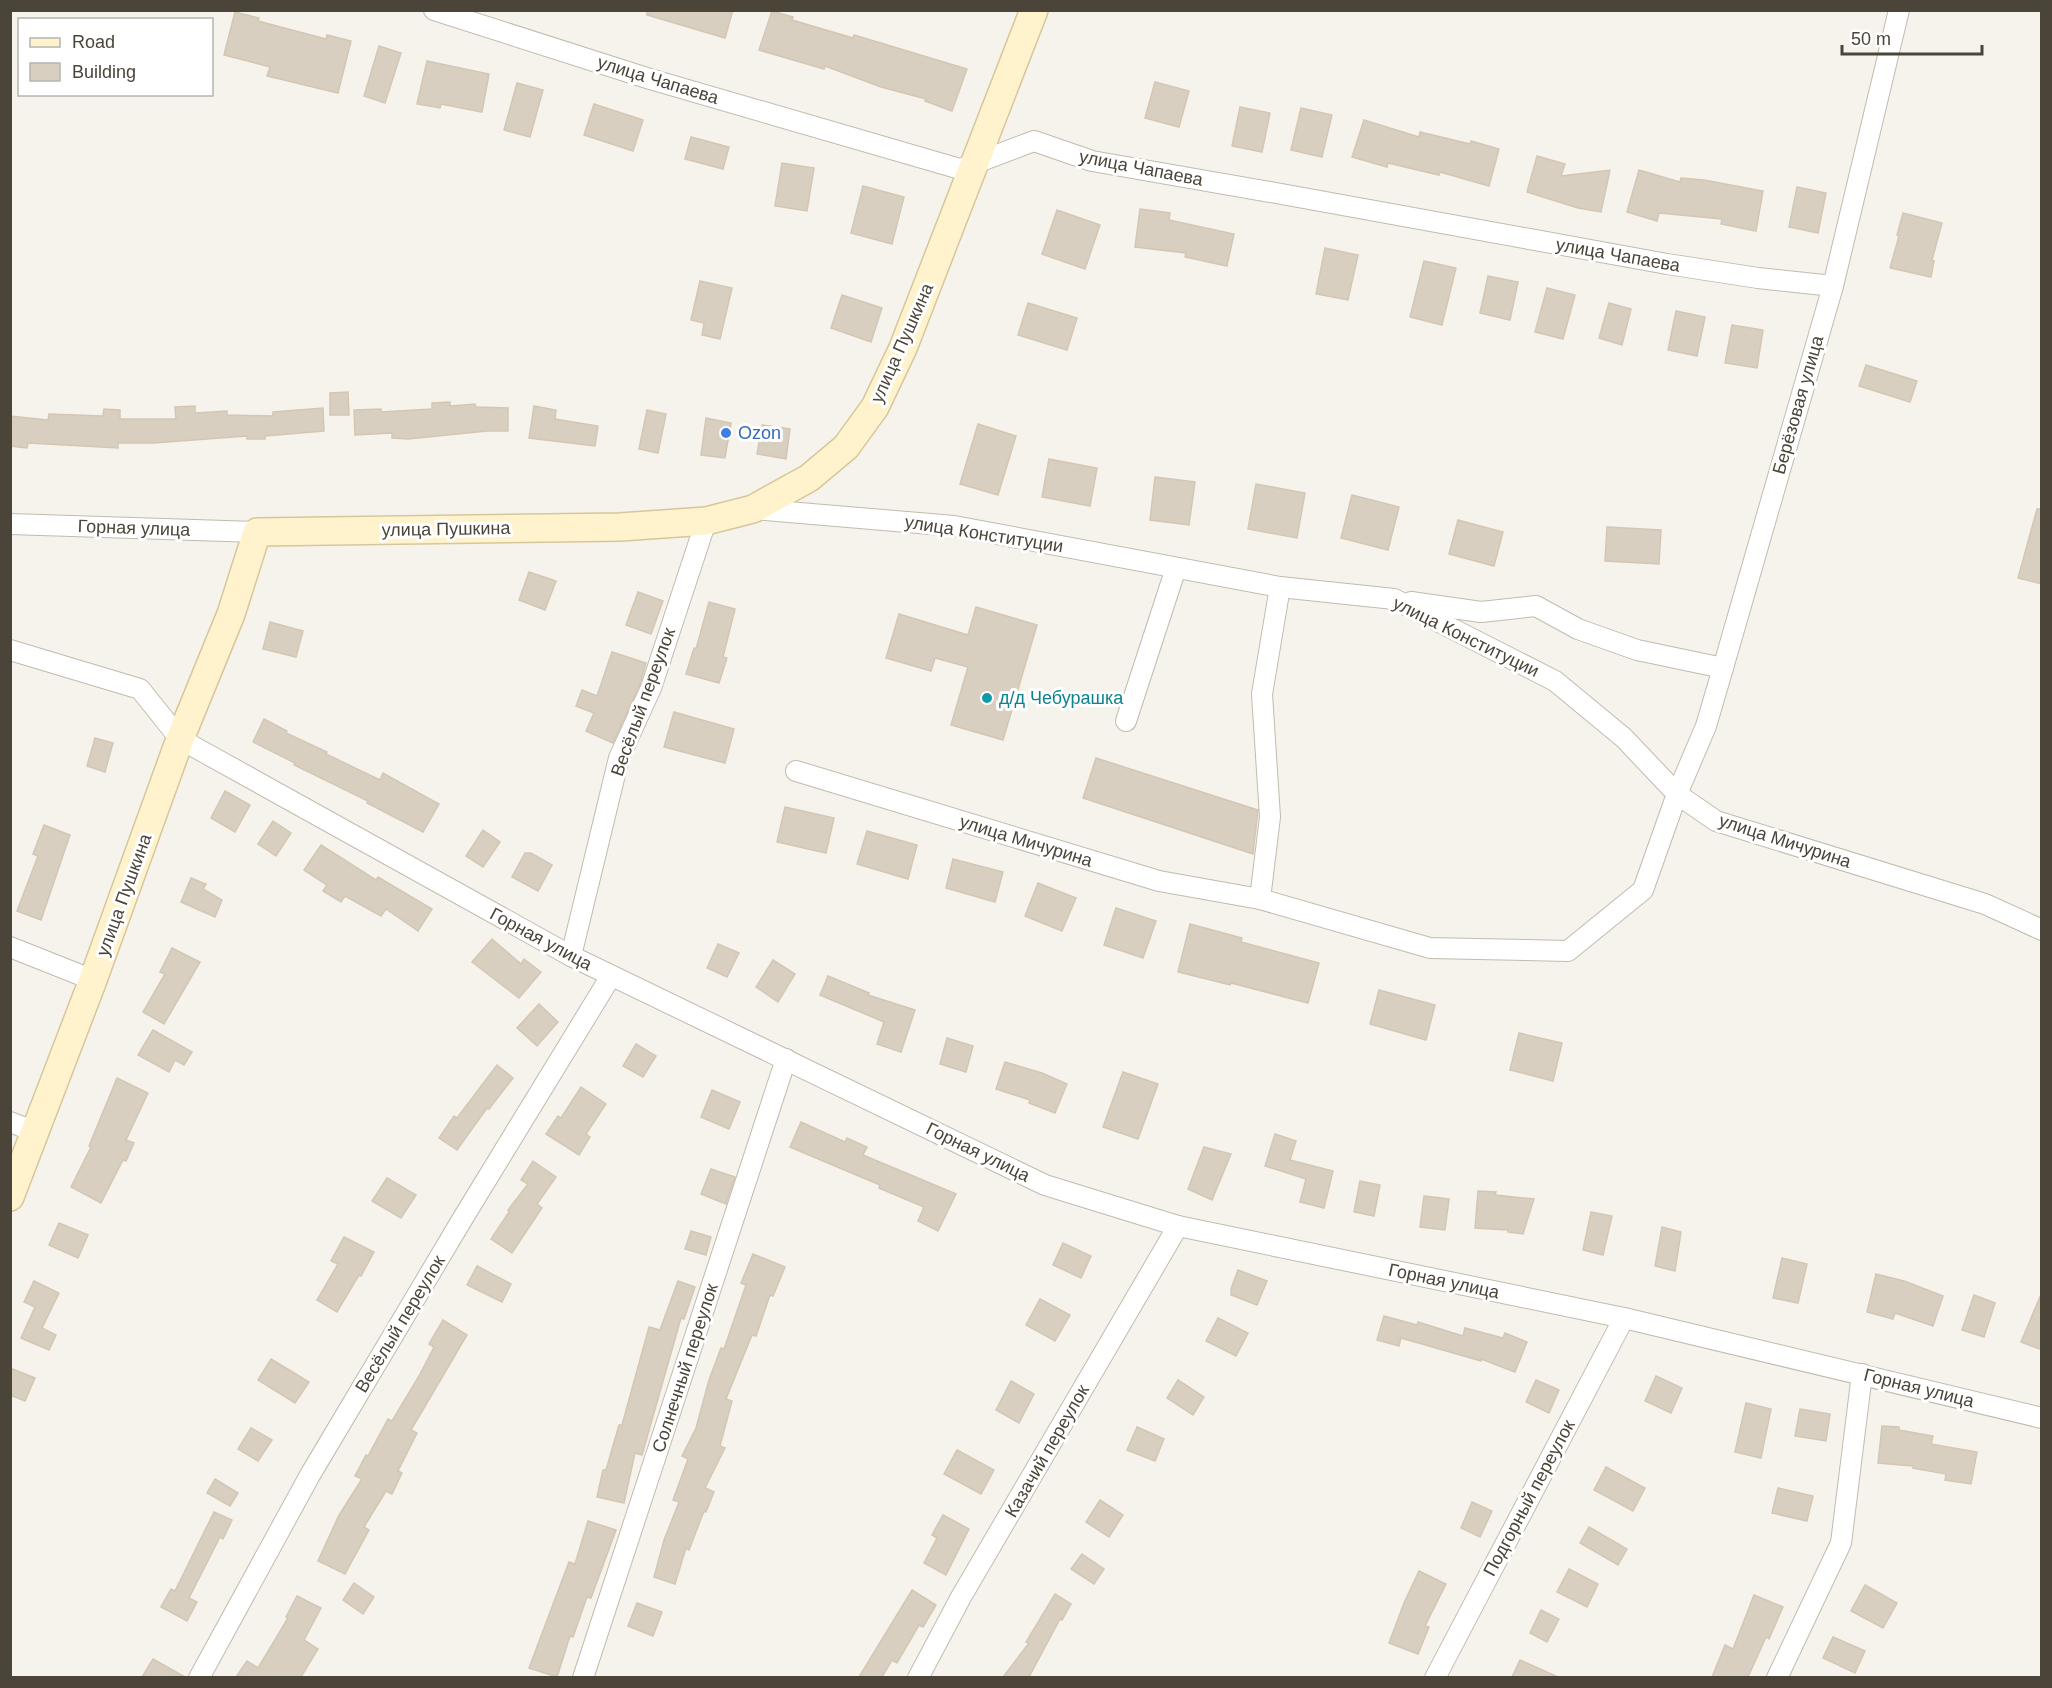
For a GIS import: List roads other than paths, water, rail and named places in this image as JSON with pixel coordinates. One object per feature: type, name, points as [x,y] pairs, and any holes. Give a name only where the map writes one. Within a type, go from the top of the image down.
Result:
[{"type":"main road","name":"улица Пушкина","points":[[10,1197],[93,980],[180,739],[231,614],[257,532],[620,527],[706,521],[753,509],[809,478],[846,447],[875,407],[903,348],[1034,10]]},
{"type":"street","name":"улица Чапаева","points":[[434,10],[650,79],[960,169],[1034,141],[1092,162],[1667,264],[1758,278],[1833,286]]},
{"type":"street","name":"Берёзовая улица","points":[[1677,794],[1706,726],[1833,286],[1899,10]]},
{"type":"street","name":"улица Конституции","points":[[753,509],[954,526],[1281,587],[1394,599],[1555,681],[1624,738],[1677,794]]},
{"type":"street","name":"Весёлый переулок","points":[[571,956],[619,758],[651,688],[706,521]]},
{"type":"street","name":"Горная улица","points":[[10,524],[257,532]]},
{"type":"street","points":[[1126,721],[1176,568]]},
{"type":"street","points":[[1260,899],[1270,817],[1262,694],[1281,587]]},
{"type":"street","points":[[1394,599],[1481,612],[1536,606],[1578,629],[1637,650],[1723,668]]},
{"type":"street","name":"Горная улица","points":[[10,650],[140,689],[180,739],[571,956],[1045,1185],[1178,1226],[1624,1318],[2042,1418]]},
{"type":"street","name":"улица Мичурина","points":[[796,771],[1159,881],[1260,899],[1430,948],[1568,951],[1643,890],[1677,794],[1716,821],[1985,904],[2042,930]]},
{"type":"street","points":[[10,947],[93,980]]},
{"type":"street","name":"Весёлый переулок","points":[[199,1677],[322,1455],[611,976]]},
{"type":"street","name":"Солнечный переулок","points":[[584,1677],[786,1059]]},
{"type":"street","points":[[10,1122],[36,1132]]},
{"type":"street","name":"Казачий переулок","points":[[918,1677],[962,1597],[1178,1226]]},
{"type":"street","name":"Подгорный переулок","points":[[1435,1677],[1624,1318]]},
{"type":"street","points":[[1777,1677],[1841,1543],[1862,1374]]},
{"type":"place","name":"Ozon","points":[[726,433]]},
{"type":"place","name":"д/д Чебурашка","points":[[987,698]]}]
